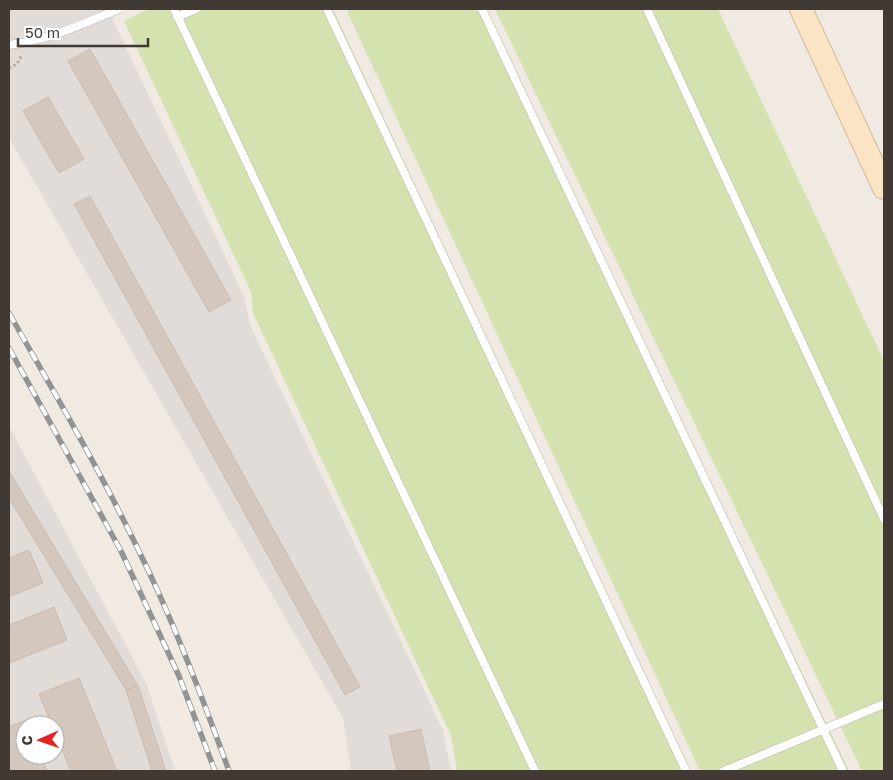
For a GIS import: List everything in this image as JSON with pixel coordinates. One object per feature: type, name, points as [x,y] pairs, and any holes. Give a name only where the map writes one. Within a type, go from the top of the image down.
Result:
[{"type":"main road","points":[[800,9],[884,188]]},
{"type":"lane","points":[[9,45],[28,43],[71,29],[119,9]]},
{"type":"lane","points":[[174,9],[535,771]]},
{"type":"lane","points":[[177,17],[196,9]]},
{"type":"lane","points":[[326,9],[686,771]]},
{"type":"lane","points":[[482,9],[843,771]]},
{"type":"lane","points":[[647,9],[884,519]]},
{"type":"lane","points":[[724,771],[884,704]]},
{"type":"shaded area","points":[[9,9],[106,9],[112,18],[244,296],[250,325],[443,730],[451,771],[351,771],[343,718],[9,138]]},
{"type":"shaded area","points":[[9,426],[147,685],[175,771],[9,771]]},
{"type":"green space","points":[[149,9],[333,9],[688,771],[457,771],[451,736],[253,313],[251,292],[124,21]]},
{"type":"green space","points":[[346,9],[480,9],[633,320],[849,771],[700,771]]},
{"type":"green space","points":[[495,9],[718,9],[884,361],[884,771],[862,771]]},
{"type":"building","points":[[90,49],[231,300],[209,312],[68,61]]},
{"type":"building","points":[[48,97],[84,159],[59,173],[23,111]]},
{"type":"building","points":[[90,196],[360,687],[345,695],[74,204]]},
{"type":"building","points":[[9,471],[138,686],[126,690],[9,498]]},
{"type":"building","points":[[29,550],[43,583],[9,597],[9,558]]},
{"type":"building","points":[[54,607],[67,640],[9,663],[9,625]]},
{"type":"building","points":[[79,678],[117,771],[71,771],[65,757],[65,715],[48,715],[39,694]]},
{"type":"building","points":[[138,686],[166,771],[152,771],[126,690]]},
{"type":"building","points":[[15,725],[15,765],[44,765],[47,771],[9,771],[9,727]]},
{"type":"building","points":[[421,729],[430,771],[397,771],[389,736]]},
{"type":"railway","points":[[9,313],[90,456],[149,571],[208,713],[229,771]]},
{"type":"railway","points":[[9,348],[121,551],[179,676],[215,771]]}]
